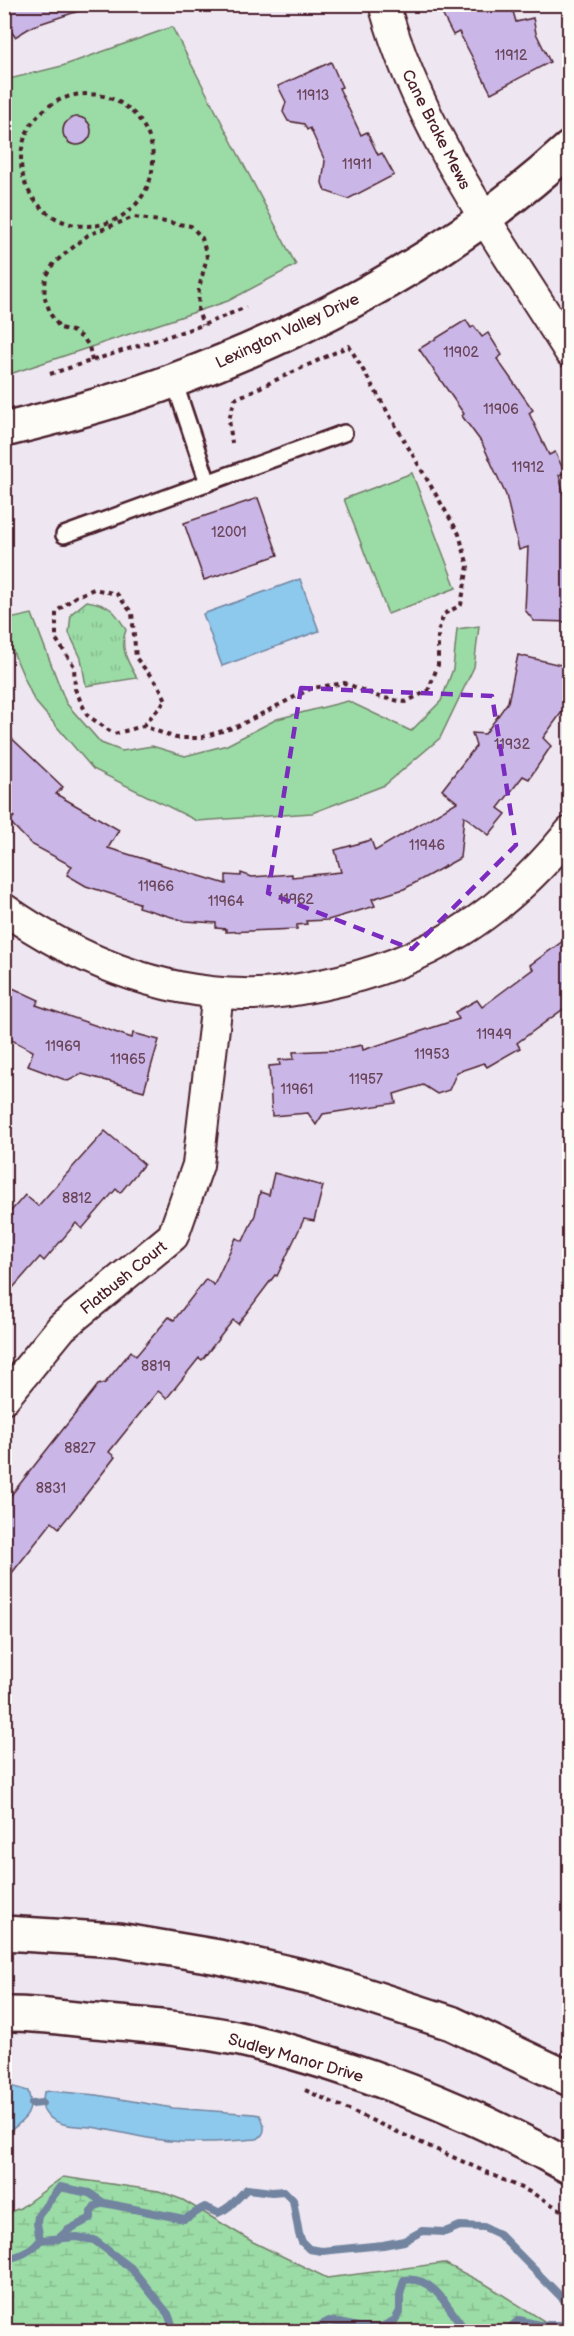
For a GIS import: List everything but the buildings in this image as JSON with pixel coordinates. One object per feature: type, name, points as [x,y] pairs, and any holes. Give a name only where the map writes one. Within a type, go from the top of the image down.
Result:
[{"type":"main road","name":"Lexington Valley Drive","points":[[4,430],[81,411],[174,381],[265,344],[332,312],[410,267],[485,217],[570,148]]},
{"type":"main road","points":[[4,1933],[118,1940],[219,1957],[319,1980],[451,2023],[570,2079]]},
{"type":"main road","name":"Sudley Manor Drive","points":[[4,2014],[138,2025],[249,2042],[323,2062],[400,2088],[480,2122],[570,2168]]},
{"type":"street","name":"Cane Brake Mews","points":[[384,4],[394,40],[416,95],[468,190],[570,352]]},
{"type":"street","points":[[4,909],[72,951],[121,971],[162,983],[218,993],[291,991],[345,980],[409,958],[450,939],[485,915],[526,881],[570,831]]},
{"type":"street","name":"Flatbush Court","points":[[4,1398],[63,1327],[173,1236],[198,1165],[218,993]]},
{"type":"lane","points":[[174,381],[208,483]]},
{"type":"lane","points":[[64,536],[344,433]]},
{"type":"path","points":[[87,92],[120,102],[145,126],[154,160],[145,194],[120,218],[87,227],[53,218],[29,193],[20,160],[28,126],[53,101],[87,92]]},
{"type":"path","points":[[92,361],[89,346],[84,339],[72,331],[60,328],[51,315],[44,295],[46,277],[54,263],[88,235],[134,217],[191,226],[202,238],[207,257],[199,288],[198,310],[203,325]]},
{"type":"path","points":[[50,374],[203,325],[246,307]]},
{"type":"path","points":[[143,726],[166,700],[159,686],[136,658],[132,613],[117,594],[94,589],[75,597],[56,612],[56,639],[74,666],[75,689],[87,715],[114,734],[143,726],[176,738],[199,738],[236,727],[312,688],[345,683],[379,697],[405,702],[428,691],[438,665],[438,632],[444,614],[461,605],[468,566],[459,534],[349,346],[235,399],[230,419],[232,443]]},
{"type":"path","points":[[297,2086],[532,2193],[570,2215]]},
{"type":"highlighted area","points":[[301,688],[492,696],[516,845],[412,949],[268,893]]},
{"type":"green space","points":[[172,27],[296,265],[228,301],[7,375],[4,363],[5,80],[62,66]]},
{"type":"green space","points":[[412,473],[456,588],[388,614],[344,499]]},
{"type":"green space","points":[[87,601],[107,607],[126,630],[124,649],[130,667],[137,678],[86,686],[81,658],[69,633],[71,614]]},
{"type":"green space","points":[[32,614],[66,703],[101,743],[122,751],[152,746],[185,756],[227,745],[277,719],[348,701],[411,731],[441,701],[453,669],[457,629],[479,626],[474,667],[440,738],[385,785],[312,813],[197,821],[93,769],[34,700],[4,631],[5,620]]},
{"type":"green space","points":[[63,2177],[159,2191],[183,2200],[253,2242],[327,2278],[444,2263],[487,2285],[560,2331],[5,2331],[5,2214],[20,2208]]},
{"type":"water","points":[[300,579],[319,631],[222,666],[203,614]]},
{"type":"water","points":[[5,2084],[28,2091],[30,2106],[26,2117],[5,2135]]},
{"type":"water","points":[[44,2092],[97,2095],[173,2108],[260,2115],[264,2132],[257,2139],[192,2142],[161,2140],[97,2128],[70,2126],[57,2122],[44,2111],[42,2103]]},
{"type":"waterway","points":[[32,2104],[42,2103]]},
{"type":"waterway","points":[[4,2258],[19,2255],[37,2244],[40,2240],[38,2216],[60,2187],[89,2193],[104,2203],[184,2219],[205,2207],[218,2213],[231,2205],[247,2189],[284,2191],[293,2200],[299,2234],[302,2242],[309,2249],[322,2251],[383,2245],[404,2241],[422,2231],[445,2232],[460,2226],[484,2227],[499,2234],[570,2306]]},
{"type":"waterway","points":[[58,2239],[68,2230],[91,2218],[91,2212],[95,2206],[104,2203]]},
{"type":"waterway","points":[[40,2240],[77,2237],[94,2240],[131,2268],[168,2314],[175,2332]]},
{"type":"waterway","points":[[307,2332],[329,2321],[358,2327],[379,2328],[395,2320],[400,2311],[400,2295],[404,2280],[425,2283],[433,2289],[467,2332]]},
{"type":"waterway","points":[[505,2332],[519,2320],[539,2325],[570,2325]]}]
